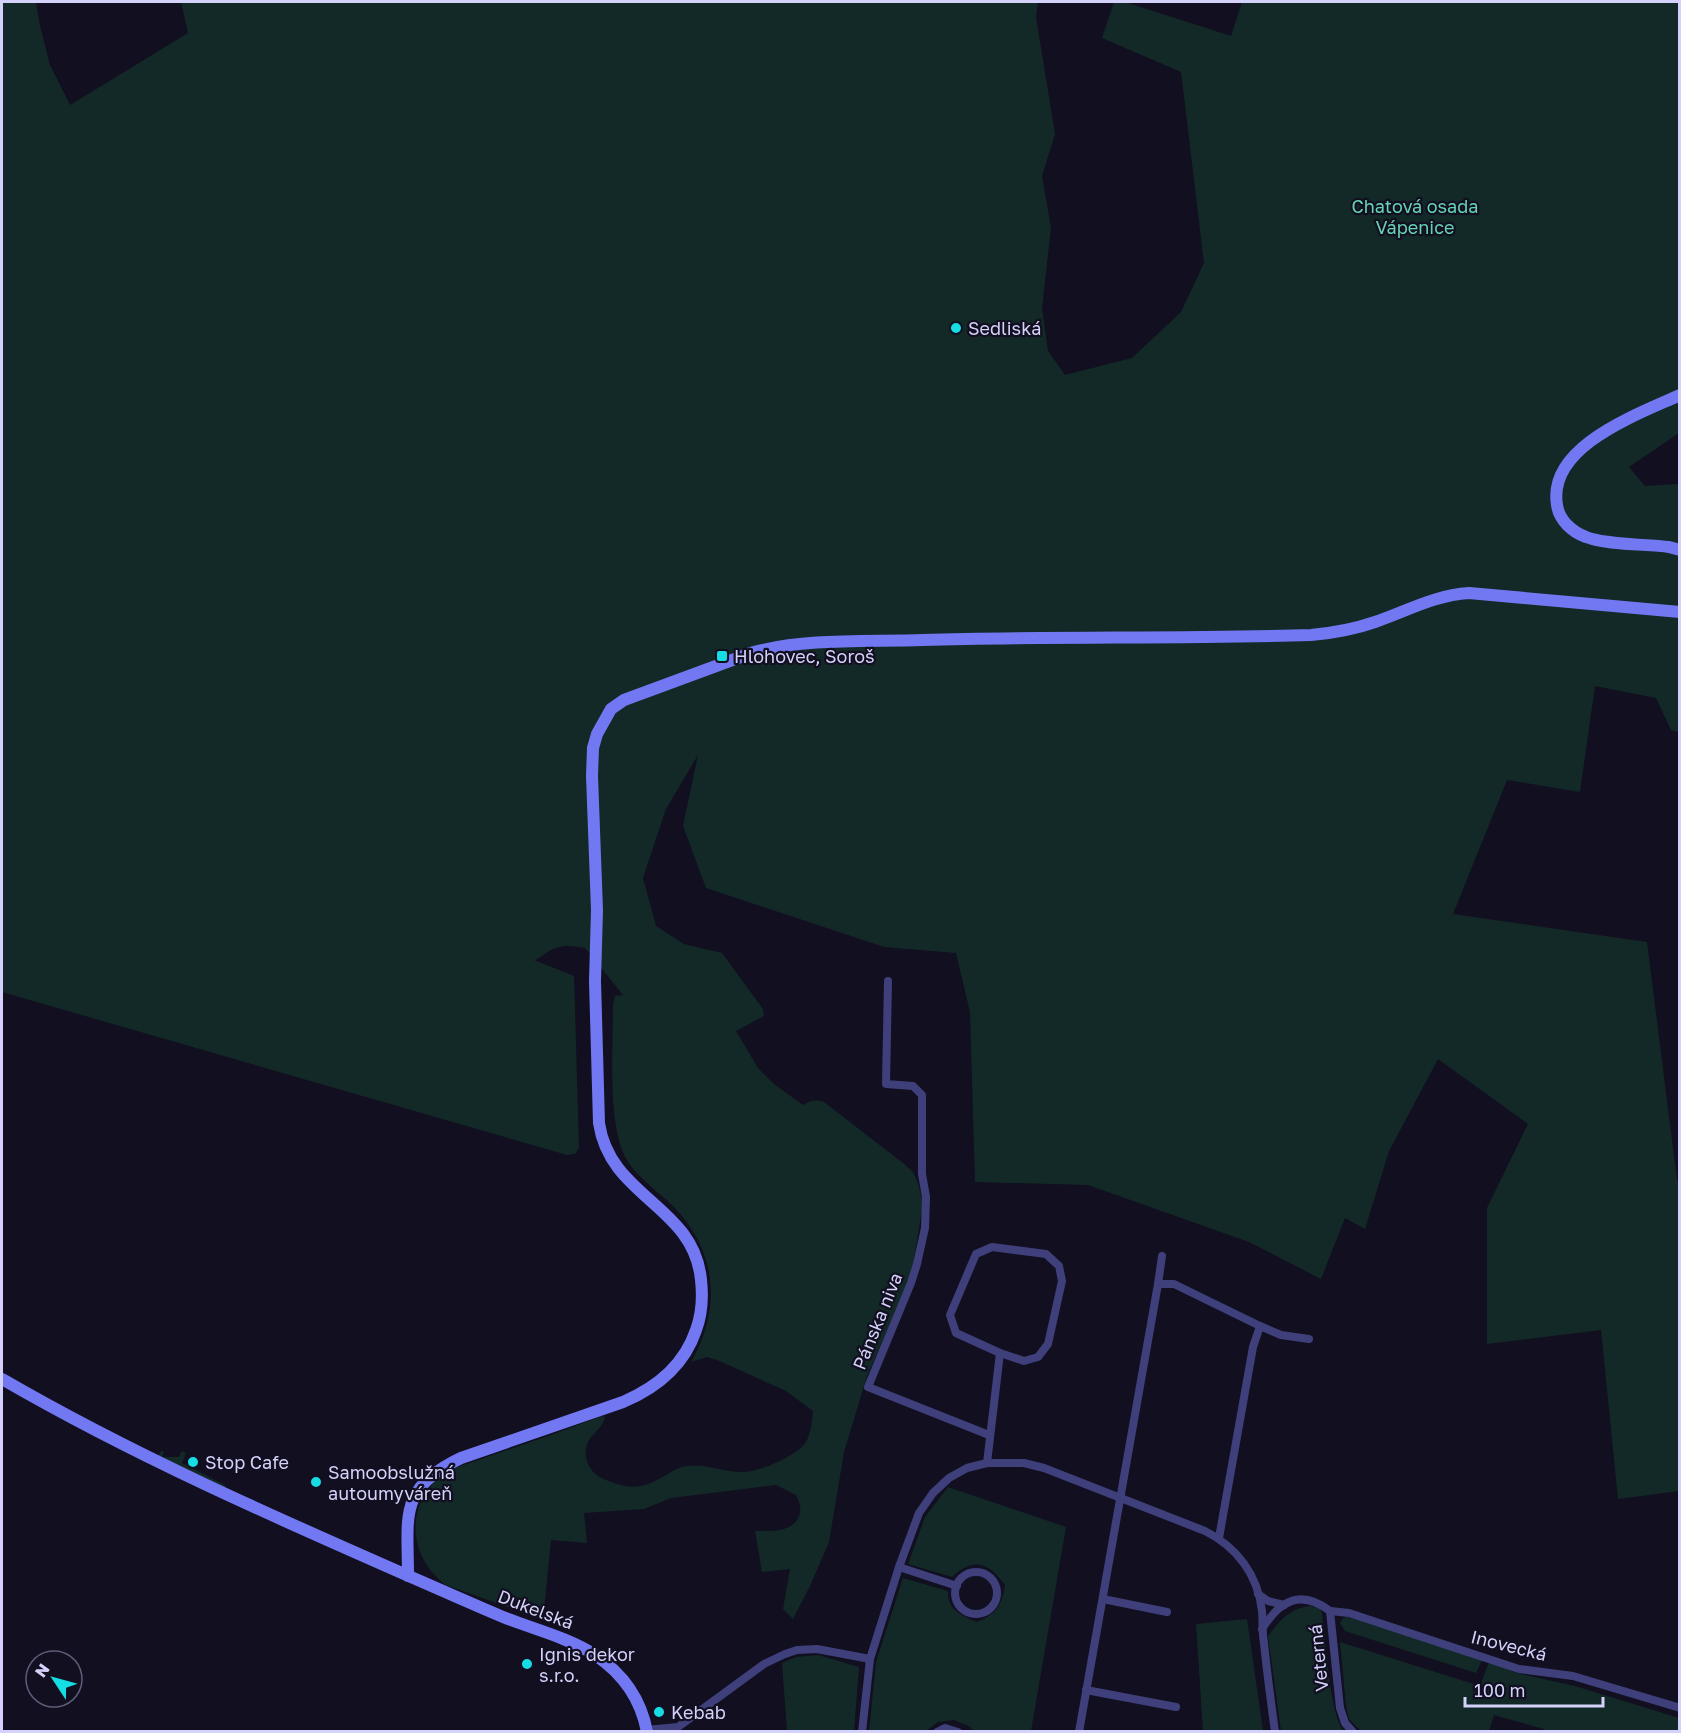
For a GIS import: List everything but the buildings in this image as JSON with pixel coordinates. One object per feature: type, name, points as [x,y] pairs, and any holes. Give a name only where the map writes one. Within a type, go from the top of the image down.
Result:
[{"type":"main road","points":[[1680,395],[1612,426],[1591,440],[1568,464],[1560,479],[1556,498],[1562,519],[1579,535],[1595,540],[1680,550]]},
{"type":"main road","points":[[408,1576],[407,1516],[413,1497],[426,1480],[460,1458],[623,1402],[648,1390],[666,1377],[685,1353],[693,1340],[700,1320],[702,1287],[695,1251],[672,1220],[630,1184],[619,1171],[604,1144],[599,1123],[593,748],[597,734],[608,713],[616,705],[729,660],[766,649],[791,645],[990,638],[1323,634],[1349,630],[1375,622],[1440,597],[1469,593],[1680,612]]},
{"type":"main road","name":"Dukelská","points":[[2,1379],[101,1434],[238,1502],[502,1617],[573,1643],[614,1670],[634,1694],[642,1711],[646,1731]]},
{"type":"street","name":"Pánska niva","points":[[888,981],[886,1084],[913,1086],[922,1095],[925,1228],[917,1264],[868,1387],[989,1435]]},
{"type":"street","points":[[992,1247],[1046,1254],[1059,1266],[1062,1281],[1048,1344],[1038,1357],[1024,1361],[1000,1353],[956,1333],[950,1315],[976,1254],[992,1247]]},
{"type":"street","points":[[1079,1731],[1162,1256]]},
{"type":"street","points":[[1158,1284],[1174,1284],[1281,1335],[1308,1339]]},
{"type":"street","points":[[1219,1538],[1253,1347],[1260,1326]]},
{"type":"street","points":[[987,1463],[1000,1353]]},
{"type":"street","points":[[862,1731],[870,1659],[919,1513],[933,1493],[949,1478],[967,1468],[987,1463],[1025,1463],[1044,1468],[1219,1538],[1244,1562],[1252,1575],[1258,1594],[1262,1611],[1262,1630],[1275,1731]]},
{"type":"street","points":[[899,1568],[957,1586]]},
{"type":"street","points":[[971,1573],[984,1574],[994,1582],[997,1595],[986,1611],[972,1614],[960,1606],[957,1600],[957,1586],[965,1576],[971,1573]]},
{"type":"street","points":[[1258,1594],[1268,1601],[1284,1605]]},
{"type":"street","name":"Veterná","points":[[1284,1605],[1300,1598],[1316,1601],[1330,1611],[1340,1708],[1345,1723],[1353,1731]]},
{"type":"street","points":[[1103,1599],[1167,1612]]},
{"type":"street","points":[[1262,1630],[1270,1616],[1284,1605]]},
{"type":"street","name":"Inovecká","points":[[1330,1611],[1349,1613],[1519,1669],[1573,1676],[1680,1708]]},
{"type":"street","points":[[646,1731],[678,1727],[764,1664],[785,1654],[818,1649],[870,1659]]},
{"type":"street","points":[[1086,1690],[1176,1707]]},
{"type":"street","points":[[937,1731],[945,1728],[958,1731]]},
{"type":"green space","name":"Chatová osada Vápenice","points":[[2,2],[36,2],[50,65],[70,105],[188,33],[181,2],[1038,2],[1036,17],[1055,134],[1042,176],[1051,228],[1042,308],[1048,351],[1065,375],[1132,358],[1181,312],[1204,263],[1181,72],[1102,38],[1114,2],[1125,2],[1231,36],[1242,2],[1679,2],[1679,433],[1629,467],[1645,486],[1679,484],[1679,732],[1671,730],[1656,698],[1595,686],[1580,792],[1507,780],[1453,914],[1647,942],[1677,1180],[1679,1181],[1679,1491],[1618,1499],[1601,1330],[1487,1344],[1487,1208],[1528,1124],[1438,1059],[1389,1151],[1365,1229],[1345,1218],[1321,1279],[1249,1242],[1088,1185],[975,1182],[970,1012],[956,953],[884,947],[706,888],[683,826],[698,755],[666,809],[643,878],[656,926],[684,944],[722,953],[763,1009],[764,1016],[736,1031],[758,1068],[774,1084],[803,1105],[813,1101],[824,1102],[913,1172],[923,1203],[911,1278],[867,1376],[844,1452],[829,1542],[793,1619],[783,1609],[790,1569],[762,1572],[755,1531],[782,1530],[797,1520],[800,1508],[796,1495],[776,1485],[671,1498],[644,1509],[584,1513],[587,1543],[551,1540],[543,1620],[446,1585],[432,1572],[423,1557],[417,1542],[416,1525],[418,1509],[425,1494],[437,1480],[452,1469],[602,1416],[605,1417],[603,1422],[587,1444],[586,1457],[593,1471],[606,1480],[630,1487],[643,1485],[679,1468],[694,1465],[748,1472],[776,1463],[801,1447],[809,1435],[813,1411],[786,1391],[717,1360],[707,1357],[691,1362],[701,1342],[711,1301],[706,1262],[699,1243],[688,1224],[674,1207],[638,1174],[622,1150],[615,1117],[612,1059],[613,1004],[615,996],[623,995],[585,948],[559,947],[534,960],[574,976],[579,1148],[575,1154],[567,1155],[2,992]]},
{"type":"green space","points":[[161,1451],[164,1451],[162,1457],[179,1457],[182,1451],[186,1453],[182,1463],[225,1485],[227,1490],[157,1458]]},
{"type":"green space","points":[[948,1487],[1066,1527],[1031,1731],[974,1731],[969,1726],[954,1720],[938,1722],[926,1731],[869,1731],[876,1662],[903,1578],[948,1591],[948,1598],[953,1608],[961,1615],[977,1622],[989,1616],[1002,1599],[1005,1585],[987,1567],[974,1565],[967,1567],[952,1577],[908,1564],[925,1517]]},
{"type":"green space","points":[[1311,1606],[1321,1609],[1331,1692],[1339,1722],[1344,1731],[1281,1731],[1268,1636],[1291,1612]]},
{"type":"green space","points":[[1347,1617],[1482,1660],[1476,1673],[1345,1631],[1340,1623],[1343,1618]]},
{"type":"green space","points":[[1247,1619],[1263,1731],[1203,1731],[1196,1624]]},
{"type":"green space","points":[[1340,1642],[1480,1686],[1489,1662],[1520,1674],[1575,1686],[1679,1718],[1679,1731],[1544,1731],[1544,1729],[1494,1715],[1489,1731],[1361,1731],[1349,1719]]},
{"type":"green space","points":[[818,1655],[859,1667],[854,1731],[787,1731],[782,1663],[796,1657]]},
{"type":"place","name":"Sedliská","points":[[956,328]]},
{"type":"place","name":"Hlohovec, Soroš","points":[[722,656]]},
{"type":"place","name":"Stop Cafe","points":[[193,1462]]},
{"type":"place","name":"Samoobslužná autoumyváreň","points":[[316,1482]]},
{"type":"place","name":"Ignis dekor s.r.o.","points":[[527,1664]]},
{"type":"place","name":"Kebab","points":[[659,1712]]}]
